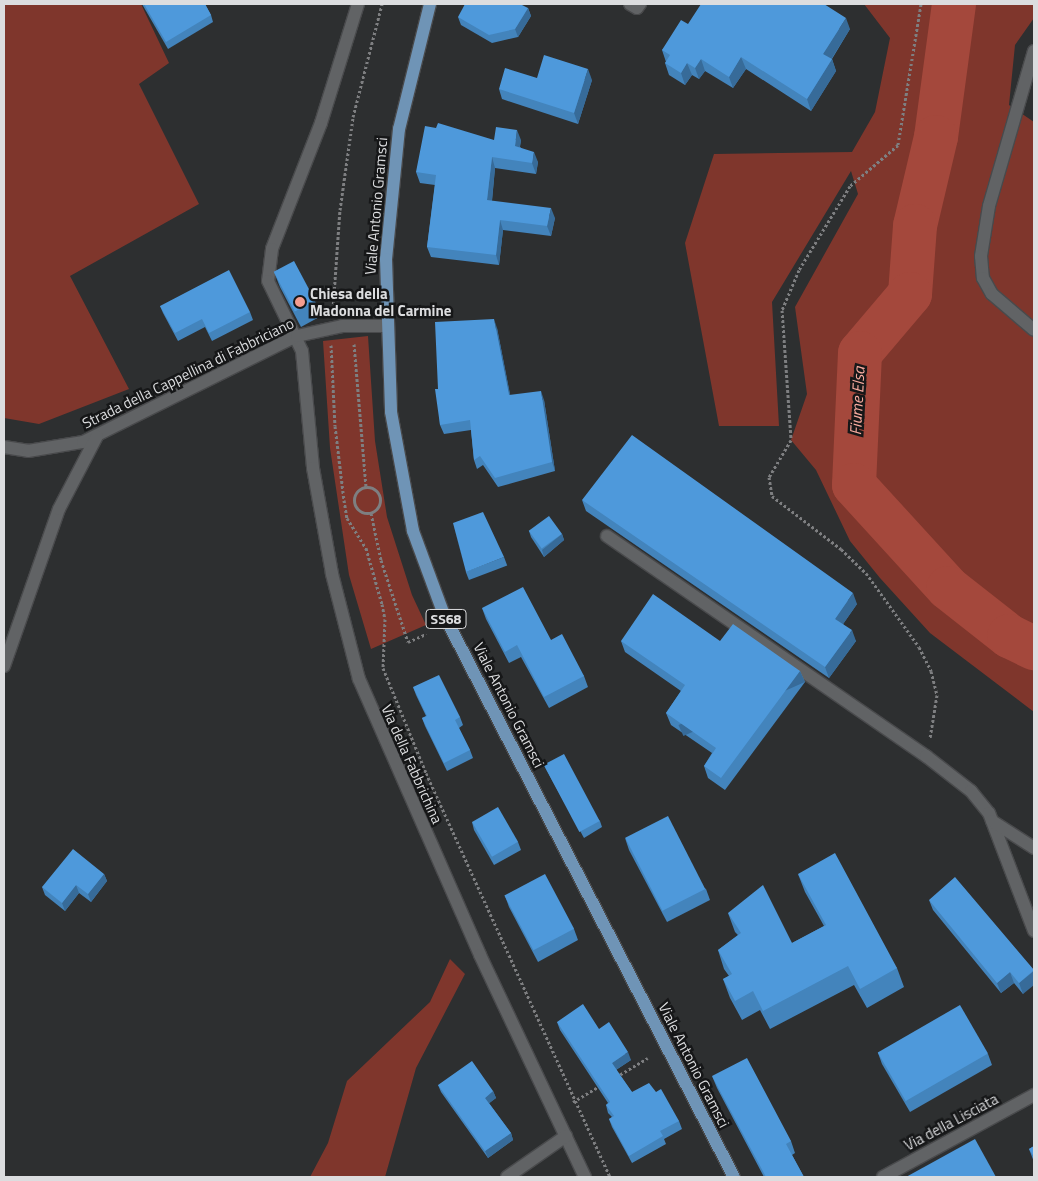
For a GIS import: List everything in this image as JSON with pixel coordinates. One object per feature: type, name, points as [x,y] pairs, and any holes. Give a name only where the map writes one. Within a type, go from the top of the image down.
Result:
[{"type":"main road","name":"Viale Antonio Gramsci","points":[[430,4],[408,86],[392,174],[386,259],[387,326],[396,450],[413,531],[428,578],[454,634],[734,1177]]},
{"type":"street","name":"Via della Fabbrichina","points":[[358,4],[324,115],[268,265],[273,296],[297,336],[306,374],[315,477],[349,652],[390,757],[585,1177]]},
{"type":"street","points":[[630,4],[638,8],[640,4]]},
{"type":"street","points":[[1034,51],[989,206],[981,256],[983,278],[992,294],[1034,330]]},
{"type":"street","name":"Strada della Cappellina di Fabbriciano","points":[[4,447],[28,451],[83,442],[297,336],[351,325],[387,326]]},
{"type":"street","points":[[4,666],[59,509],[97,436]]},
{"type":"street","points":[[607,536],[926,756],[976,796],[992,821],[1034,931]]},
{"type":"street","points":[[992,821],[1034,848]]},
{"type":"street","name":"Via della Lisciata","points":[[883,1177],[1034,1096]]},
{"type":"street","points":[[508,1177],[566,1136]]},
{"type":"path","points":[[382,4],[353,117],[340,210],[332,328],[335,426],[348,518],[364,542],[382,604],[385,619],[384,668],[426,773],[610,1177]]},
{"type":"path","points":[[921,4],[898,145],[850,186],[799,270],[782,310],[791,440],[769,477],[772,496],[841,549],[866,573],[919,647],[931,671],[937,695],[926,756]]},
{"type":"path","points":[[351,325],[358,374],[366,488]]},
{"type":"path","points":[[366,488],[374,490],[379,496],[377,508],[371,513],[362,512],[354,503],[356,494],[366,488]]},
{"type":"path","points":[[371,513],[381,560],[408,642],[426,634]]},
{"type":"path","points":[[554,1111],[648,1058]]},
{"type":"shaded area","points":[[4,4],[141,4],[169,63],[139,84],[199,204],[70,276],[129,389],[39,424],[4,418]]},
{"type":"shaded area","points":[[864,4],[1034,4],[1034,18],[1015,45],[1009,105],[1034,122],[1034,712],[930,633],[880,578],[850,541],[816,470],[791,440],[807,394],[795,307],[858,194],[851,171],[772,302],[779,426],[719,426],[685,243],[714,154],[852,152],[875,112],[890,38]]},
{"type":"shaded area","points":[[368,336],[375,441],[387,517],[412,595],[426,625],[371,649],[349,575],[330,448],[323,341]]},
{"type":"shaded area","points":[[450,959],[465,974],[416,1068],[385,1177],[310,1177],[328,1143],[347,1081],[430,1002]]},
{"type":"building","points":[[144,4],[205,4],[211,15],[166,42]]},
{"type":"building","points":[[465,4],[520,4],[528,8],[515,29],[489,35],[458,17]]},
{"type":"building","points":[[701,4],[824,4],[846,18],[823,54],[832,59],[807,99],[741,57],[729,77],[701,59],[695,68],[687,63],[681,73],[665,63],[670,55],[662,50],[681,20],[688,24]]},
{"type":"building","points":[[544,55],[588,69],[574,113],[499,89],[505,68],[537,78]]},
{"type":"building","points":[[438,123],[494,140],[496,127],[517,130],[515,146],[534,152],[532,163],[492,157],[487,200],[551,208],[547,226],[500,220],[496,255],[427,247],[436,175],[416,172],[425,126],[436,128]]},
{"type":"building","points":[[294,261],[315,301],[295,312],[274,272]]},
{"type":"building","points":[[229,270],[250,312],[209,333],[202,319],[175,333],[160,306]]},
{"type":"building","points":[[494,319],[509,395],[541,391],[552,462],[495,478],[480,456],[474,460],[470,420],[440,425],[435,389],[438,389],[435,322]]},
{"type":"building","points":[[632,435],[853,593],[835,619],[852,630],[825,667],[582,500]]},
{"type":"building","points":[[483,512],[504,557],[466,572],[453,523]]},
{"type":"building","points":[[549,516],[562,534],[542,548],[529,531]]},
{"type":"building","points":[[523,587],[551,640],[562,634],[584,676],[544,697],[517,645],[505,652],[482,608]]},
{"type":"building","points":[[653,594],[720,641],[733,624],[800,671],[721,778],[704,766],[716,748],[666,713],[685,685],[621,641]]},
{"type":"building","points":[[439,675],[460,717],[455,720],[470,750],[444,763],[422,718],[427,716],[413,687]]},
{"type":"building","points":[[564,754],[600,821],[579,832],[544,765]]},
{"type":"building","points":[[498,807],[518,842],[492,857],[472,822]]},
{"type":"building","points":[[668,816],[705,889],[662,911],[625,838]]},
{"type":"building","points":[[73,849],[104,874],[88,894],[76,885],[62,903],[42,887]]},
{"type":"building","points":[[835,853],[897,968],[860,989],[848,966],[763,1011],[753,991],[735,1001],[723,979],[732,974],[718,950],[741,933],[728,913],[763,885],[792,943],[826,925],[798,874]]},
{"type":"building","points":[[545,874],[574,929],[533,950],[504,896]]},
{"type":"building","points":[[955,877],[1034,970],[1019,983],[1010,972],[997,983],[929,900]]},
{"type":"building","points":[[583,1004],[599,1029],[609,1022],[628,1052],[612,1063],[632,1092],[649,1083],[656,1092],[661,1089],[679,1121],[660,1131],[663,1136],[629,1156],[609,1119],[614,1116],[606,1105],[610,1102],[557,1022]]},
{"type":"building","points":[[960,1005],[988,1053],[906,1101],[878,1052]]},
{"type":"building","points":[[747,1058],[791,1141],[786,1144],[804,1177],[766,1177],[712,1076]]},
{"type":"building","points":[[472,1061],[493,1091],[485,1098],[511,1133],[485,1151],[438,1085]]},
{"type":"building","points":[[975,1139],[996,1177],[906,1177]]},
{"type":"building","points":[[1034,1146],[1034,1157],[1029,1149]]},
{"type":"waterway","name":"Fiume Elsa","points":[[954,4],[936,137],[915,226],[910,294],[860,353],[854,485],[948,588],[1009,636],[1034,648]]},
{"type":"place","name":"Chiesa della Madonna del Carmine","points":[[300,302]]}]
